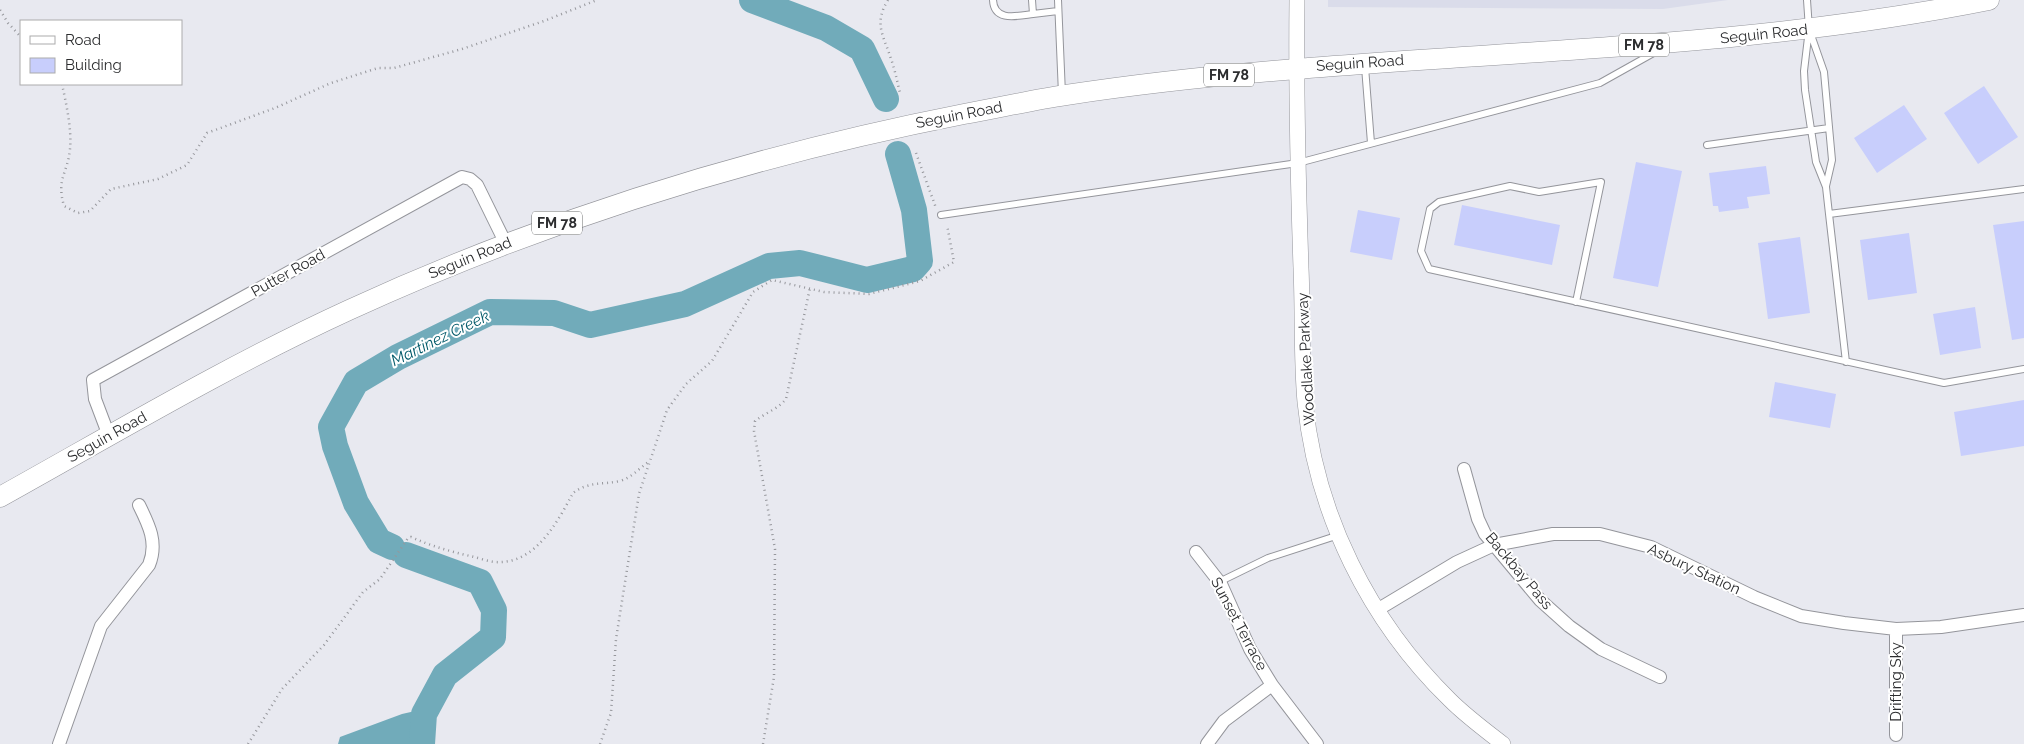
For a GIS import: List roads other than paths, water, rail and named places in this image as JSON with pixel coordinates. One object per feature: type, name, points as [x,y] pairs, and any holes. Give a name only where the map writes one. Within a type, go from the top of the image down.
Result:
[{"type":"main road","name":"Seguin Road","points":[[0,497],[213,379],[346,311],[478,254],[587,213],[729,168],[884,130],[1062,95],[1296,67],[1674,43],[1788,33],[1989,0]]},
{"type":"street","name":"Woodlake Parkway","points":[[1297,0],[1296,67],[1305,402],[1312,449],[1324,494],[1338,535],[1354,570],[1377,610],[1398,641],[1450,701],[1503,744]]},
{"type":"street","name":"Putter Road","points":[[110,436],[95,399],[93,380],[462,178],[470,179],[477,185],[506,244]]},
{"type":"street","name":"Backbay Pass","points":[[1464,469],[1478,519],[1494,545],[1540,600],[1569,626],[1601,649],[1660,677]]},
{"type":"street","points":[[59,744],[100,626],[149,565],[154,554],[154,540],[139,505]]},
{"type":"street","name":"Asbury Station","points":[[1377,610],[1457,562],[1494,545],[1553,534],[1600,534],[1651,547],[1754,597],[1801,616],[1896,629],[1941,627],[2024,614]]},
{"type":"street","name":"Sunset Terrace","points":[[1196,552],[1219,582],[1250,650],[1272,685],[1317,744]]},
{"type":"street","name":"Drifting Sky","points":[[1896,629],[1896,735]]},
{"type":"street","points":[[1207,744],[1224,721],[1272,685]]},
{"type":"lane","points":[[993,0],[997,12],[1005,16],[1058,11]]},
{"type":"lane","points":[[1032,0],[1033,14]]},
{"type":"lane","points":[[1058,0],[1062,95]]},
{"type":"lane","points":[[1807,0],[1809,29],[1804,72],[1810,131],[1816,162],[1826,188],[1846,362]]},
{"type":"lane","points":[[1809,29],[1824,72],[1832,160],[1826,188]]},
{"type":"lane","points":[[941,215],[1298,163],[1600,83],[1674,43]]},
{"type":"lane","points":[[1364,63],[1371,143]]},
{"type":"lane","points":[[1707,145],[1829,128]]},
{"type":"lane","points":[[1576,302],[1601,182],[1539,192],[1510,186],[1439,202],[1430,209],[1421,251],[1429,269],[1576,302],[1846,362],[1944,383],[2024,369]]},
{"type":"lane","points":[[1829,214],[2024,189]]},
{"type":"lane","points":[[1219,582],[1268,558],[1338,535]]},
{"type":"water","points":[[424,709],[429,744],[338,744],[340,737],[402,714]]},
{"type":"waterway","name":"Martinez Creek","points":[[752,0],[826,28],[862,49],[886,99]]},
{"type":"waterway","name":"Martinez Creek","points":[[392,547],[379,541],[356,503],[335,446],[331,427],[356,382],[398,357],[490,312],[554,313],[590,325],[685,304],[769,266],[800,263],[867,280],[913,269],[920,261],[914,210],[898,154]]},
{"type":"waterway","name":"Martinez Creek","points":[[406,555],[480,582],[494,610],[493,637],[445,675],[424,714],[422,744]]}]
